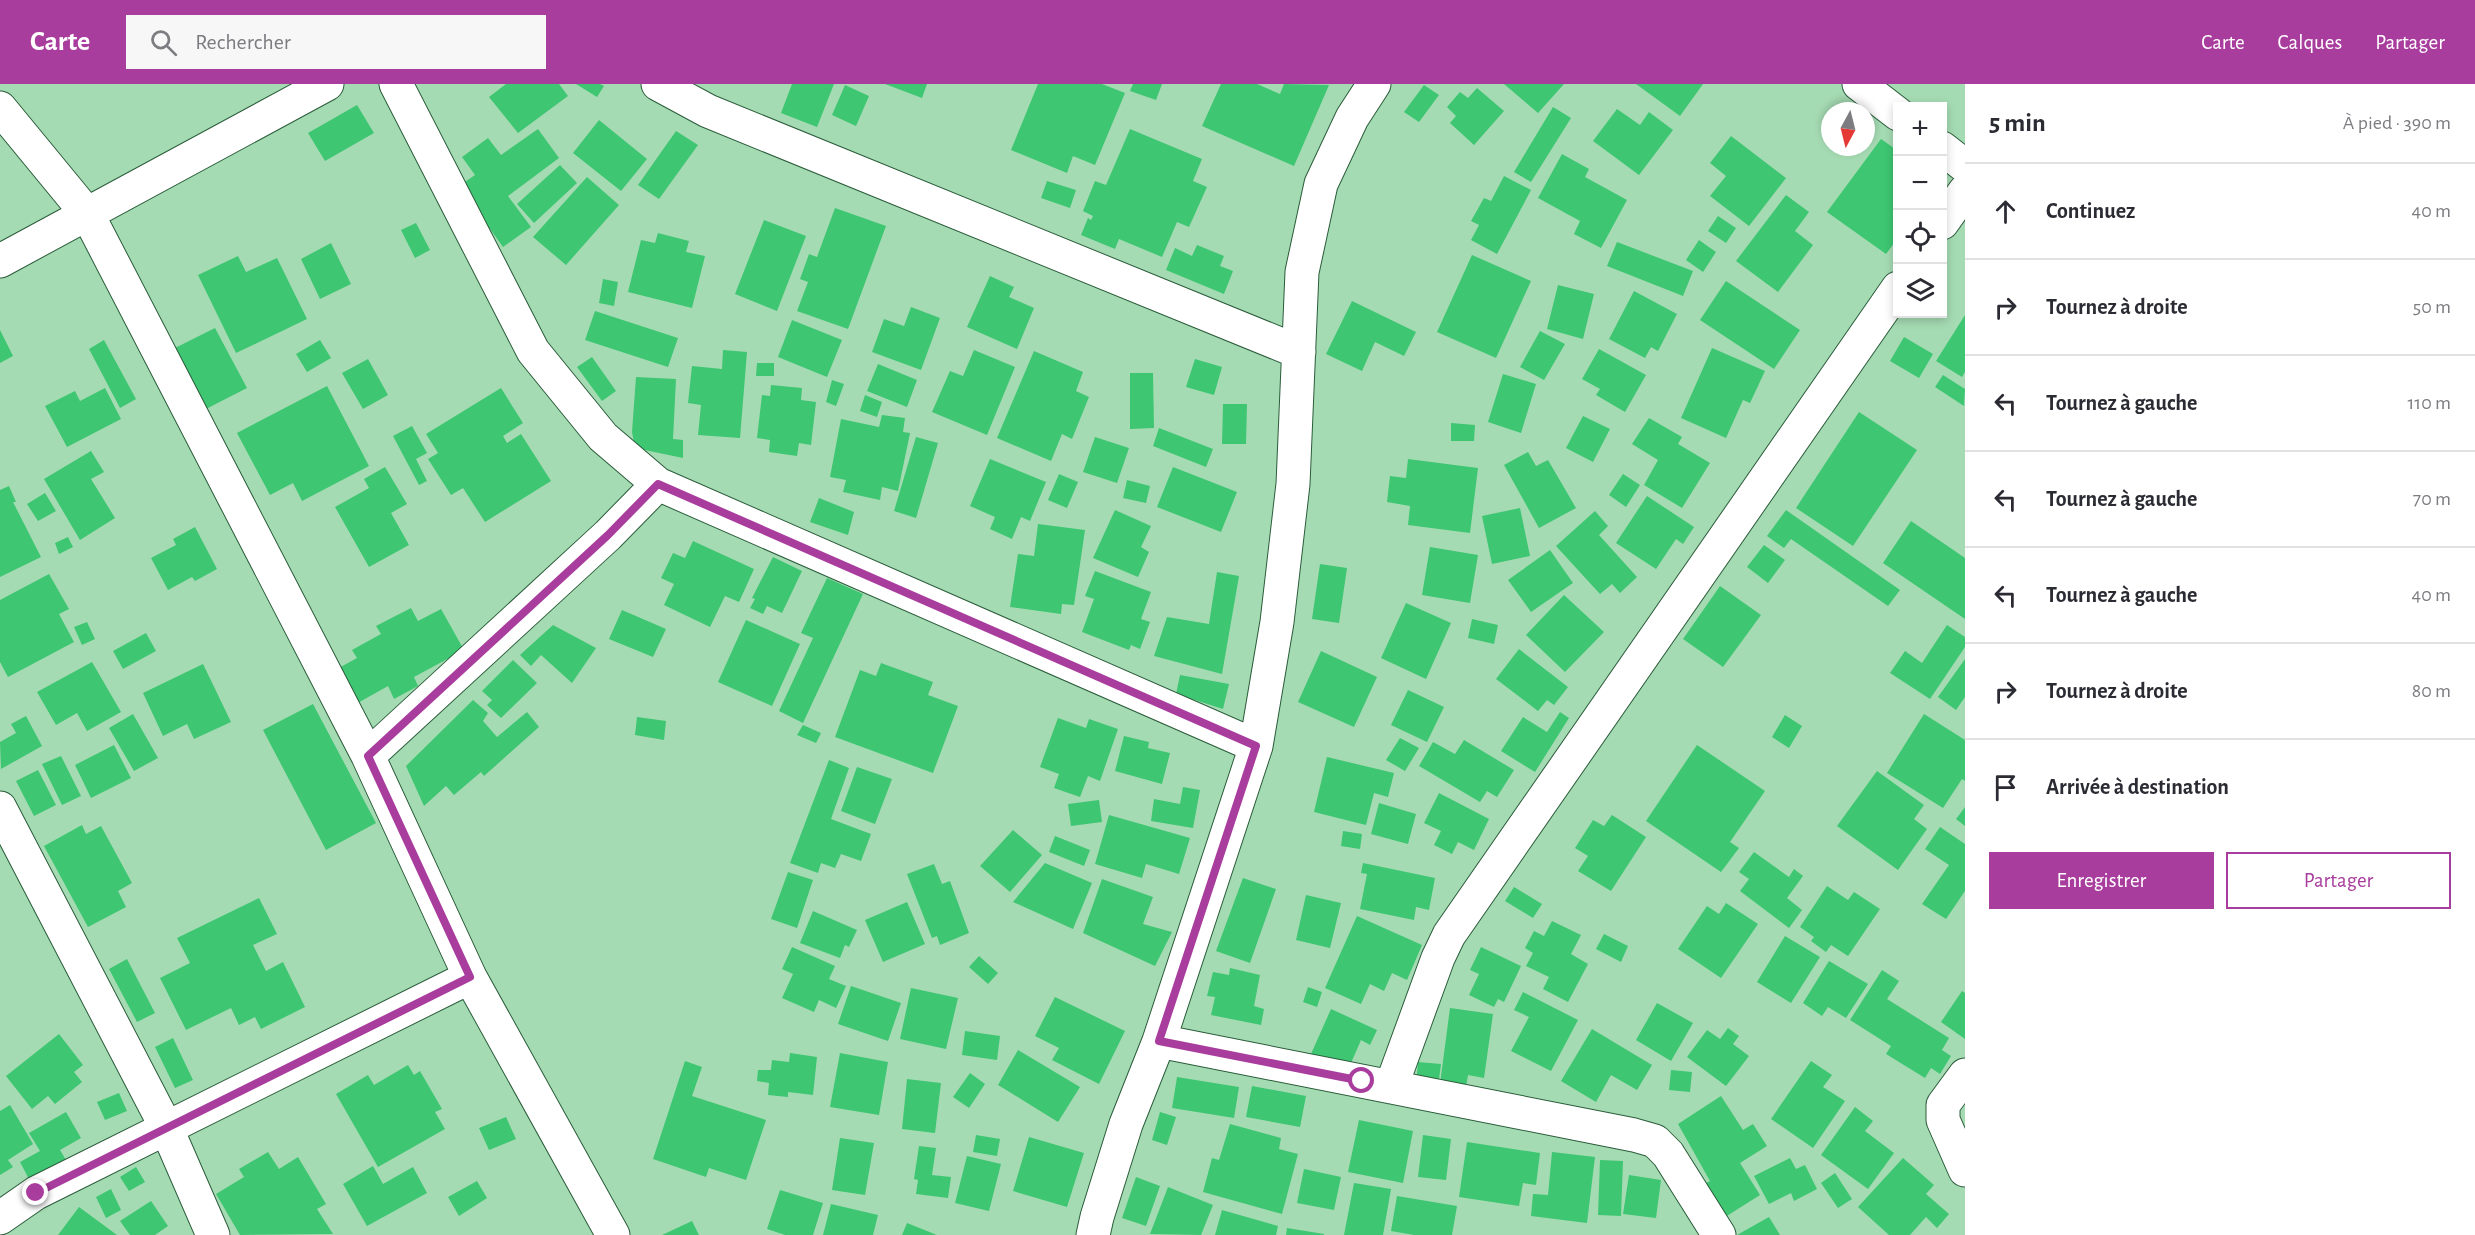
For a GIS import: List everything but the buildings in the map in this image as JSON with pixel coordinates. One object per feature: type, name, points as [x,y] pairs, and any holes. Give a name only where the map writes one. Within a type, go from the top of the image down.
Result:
[{"type":"street","points":[[0,261],[327,84]]},
{"type":"street","points":[[396,84],[533,351],[603,437],[658,484],[1256,746]]},
{"type":"street","points":[[658,84],[708,111],[1299,352]]},
{"type":"street","points":[[1093,1235],[1126,1124],[1159,1041],[1256,746],[1277,622],[1293,484],[1302,272],[1321,184],[1352,118],[1374,84]]},
{"type":"street","points":[[1859,84],[1893,110]]},
{"type":"street","points":[[0,108],[88,215],[368,756],[470,977],[612,1235]]},
{"type":"street","points":[[1947,152],[1965,165]]},
{"type":"street","points":[[1947,216],[1965,191]]},
{"type":"street","points":[[1391,1087],[1438,958],[1449,935],[1893,295]]},
{"type":"street","points":[[368,756],[608,535],[658,484]]},
{"type":"street","points":[[0,808],[166,1127],[213,1235]]},
{"type":"street","points":[[0,1218],[36,1193],[470,977]]},
{"type":"street","points":[[1159,1041],[1634,1134],[1655,1141],[1668,1154],[1719,1235]]},
{"type":"street","points":[[1965,1075],[1943,1105],[1943,1120],[1965,1170]]},
{"type":"route","points":[[36,1193],[470,977],[368,756],[608,535],[658,484],[1256,746],[1159,1041],[1362,1081]]}]
